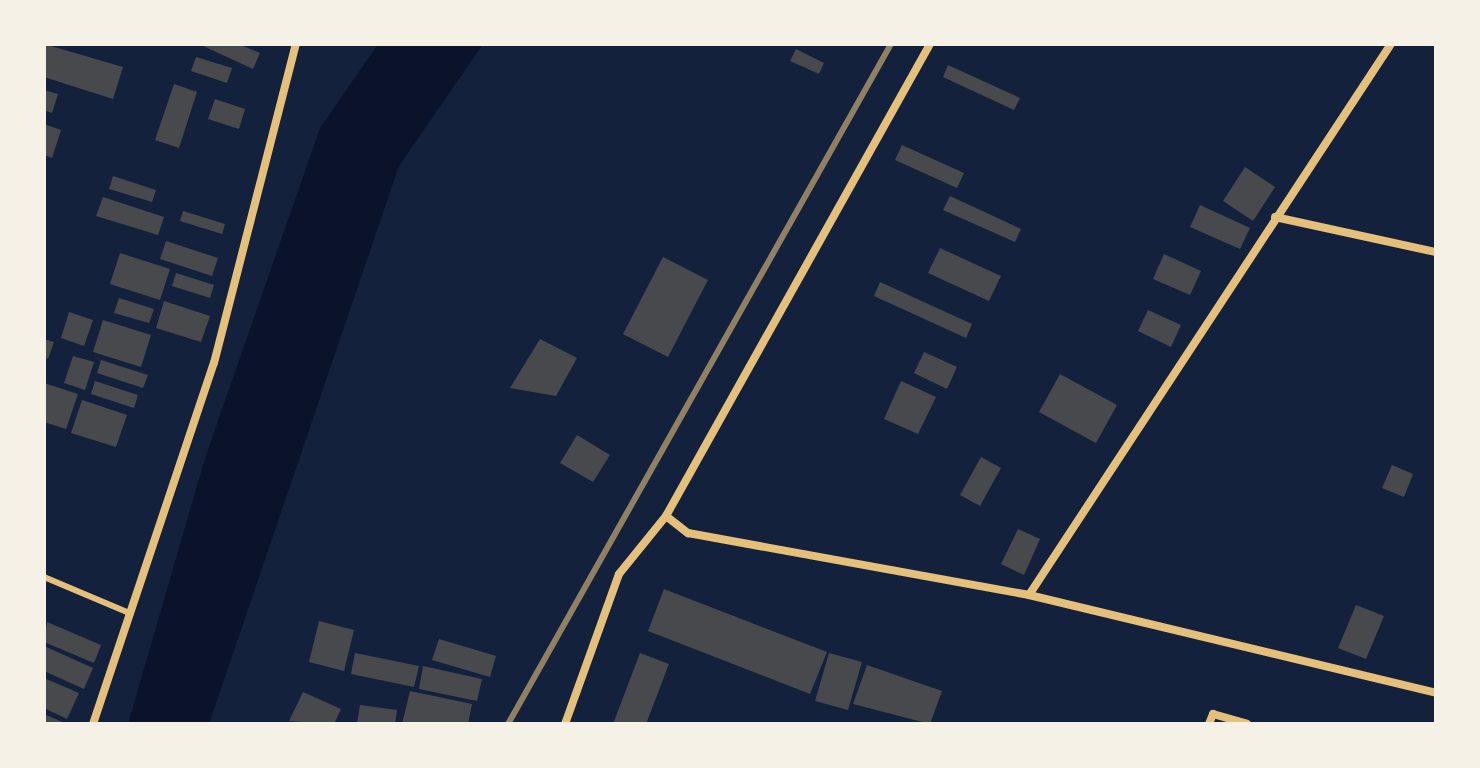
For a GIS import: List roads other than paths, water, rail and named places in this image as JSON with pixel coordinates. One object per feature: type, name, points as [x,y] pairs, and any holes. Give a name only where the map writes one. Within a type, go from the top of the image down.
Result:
[{"type":"street","points":[[93,724],[127,612],[214,363],[296,44]]},
{"type":"street","points":[[565,724],[619,574],[666,516],[930,44]]},
{"type":"street","points":[[1029,595],[1391,44]]},
{"type":"street","points":[[1275,217],[1436,252]]},
{"type":"street","points":[[666,516],[688,533],[1029,595],[1436,693]]},
{"type":"street","points":[[1209,724],[1213,714],[1247,724]]},
{"type":"lane","points":[[44,577],[127,612]]},
{"type":"water","points":[[378,44],[483,44],[399,166],[209,724],[128,724],[205,458],[320,128]]},
{"type":"railway","points":[[508,724],[891,44]]}]
